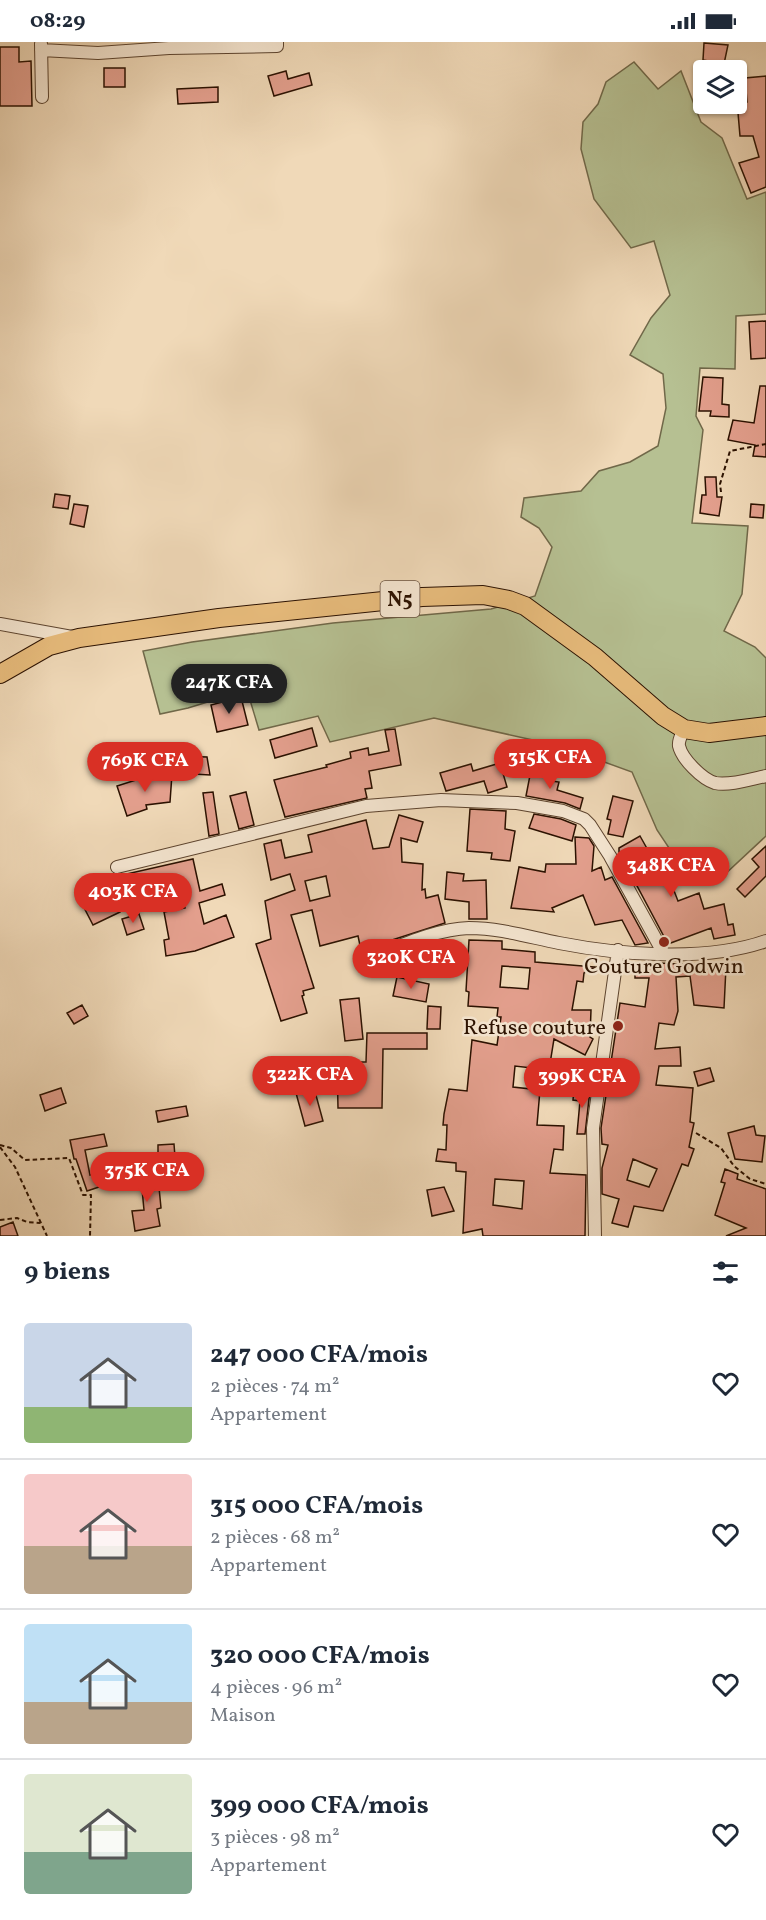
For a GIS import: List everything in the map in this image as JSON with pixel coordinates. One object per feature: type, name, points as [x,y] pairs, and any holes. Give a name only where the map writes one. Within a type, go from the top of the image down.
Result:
[{"type":"main road","name":"N5","points":[[0,674],[49,646],[79,638],[188,622],[422,597],[464,594],[496,596],[525,606],[563,632],[663,716],[684,729],[709,733],[766,726]]},
{"type":"street","points":[[42,97],[41,46],[98,53],[169,48],[277,46],[277,42]]},
{"type":"street","points":[[0,624],[79,638]]},
{"type":"street","points":[[684,729],[679,739],[682,753],[705,778],[715,783],[724,783],[766,776]]},
{"type":"street","points":[[117,867],[366,806],[441,800],[517,803],[574,814],[590,825],[610,856],[664,954]]},
{"type":"street","points":[[361,961],[445,930],[469,928],[493,929],[562,944],[664,954],[724,952],[745,949],[766,941]]},
{"type":"street","points":[[595,1236],[593,1128],[618,950]]},
{"type":"path","points":[[721,492],[720,484],[730,450],[766,444]]},
{"type":"path","points":[[696,1132],[721,1148],[734,1166],[750,1179],[766,1184]]},
{"type":"path","points":[[0,1146],[15,1167],[47,1236]]},
{"type":"path","points":[[0,1146],[11,1148],[25,1160],[69,1158],[83,1195],[92,1195],[90,1236]]},
{"type":"path","points":[[0,1220],[17,1218],[27,1222],[41,1222]]},
{"type":"green space","points":[[634,62],[658,89],[681,71],[693,102],[693,114],[698,114],[701,122],[722,138],[747,199],[766,192],[766,314],[736,316],[735,369],[700,368],[696,416],[703,430],[692,523],[748,526],[742,594],[724,631],[755,647],[766,658],[766,836],[723,876],[698,878],[677,860],[657,830],[632,772],[560,746],[434,718],[330,742],[318,716],[259,730],[247,690],[160,714],[143,651],[333,623],[491,609],[535,596],[552,547],[539,528],[521,517],[524,498],[581,491],[599,471],[630,462],[658,446],[666,408],[663,374],[630,355],[651,318],[670,295],[654,241],[631,248],[594,199],[581,149],[583,122],[598,104],[606,82]]},
{"type":"building","points":[[704,43],[728,45],[725,60],[703,60]]},
{"type":"building","points":[[0,47],[19,47],[19,62],[31,61],[32,106],[0,106]]},
{"type":"building","points":[[104,68],[125,68],[125,87],[104,87]]},
{"type":"building","points":[[286,71],[288,79],[309,73],[312,85],[274,96],[268,76]]},
{"type":"building","points":[[766,76],[766,187],[751,193],[739,163],[759,157],[753,136],[740,136],[738,114],[747,114],[747,78]]},
{"type":"building","points":[[218,87],[218,102],[178,104],[177,89]]},
{"type":"building","points":[[766,321],[766,358],[751,359],[749,322]]},
{"type":"building","points":[[703,377],[723,378],[722,404],[729,405],[729,417],[710,416],[711,411],[699,411]]},
{"type":"building","points":[[760,386],[766,386],[766,457],[753,456],[755,445],[728,440],[733,420],[754,423]]},
{"type":"building","points":[[705,477],[716,477],[717,497],[722,497],[719,516],[700,513],[702,495],[706,495]]},
{"type":"building","points":[[55,494],[70,496],[68,509],[53,507]]},
{"type":"building","points":[[74,504],[88,506],[84,527],[70,524]]},
{"type":"building","points":[[751,504],[764,505],[763,518],[750,517]]},
{"type":"building","points":[[241,697],[248,725],[217,732],[211,705]]},
{"type":"building","points":[[312,728],[317,746],[275,758],[270,740]]},
{"type":"building","points":[[395,729],[401,765],[369,771],[372,788],[365,789],[367,798],[285,817],[274,780],[327,767],[326,765],[351,758],[350,752],[368,748],[369,755],[389,751],[385,730]]},
{"type":"building","points":[[177,756],[207,757],[210,775],[176,773]]},
{"type":"building","points":[[500,763],[507,787],[488,793],[484,781],[446,791],[440,773],[471,764],[473,771]]},
{"type":"building","points":[[531,770],[553,774],[552,781],[559,782],[557,790],[583,798],[580,809],[565,803],[526,796]]},
{"type":"building","points":[[172,774],[170,802],[146,805],[147,809],[127,816],[117,786],[139,779]]},
{"type":"building","points":[[213,792],[219,834],[209,836],[203,793]]},
{"type":"building","points":[[246,792],[254,825],[239,829],[230,796]]},
{"type":"building","points":[[613,796],[633,801],[623,837],[608,834],[611,820],[607,819]]},
{"type":"building","points":[[470,809],[506,811],[505,829],[515,831],[510,861],[491,859],[492,853],[467,851]]},
{"type":"building","points":[[534,814],[561,819],[576,825],[572,841],[529,828]]},
{"type":"building","points":[[399,815],[423,822],[417,842],[401,838],[402,862],[423,864],[422,890],[425,889],[426,898],[438,895],[445,923],[361,950],[358,936],[320,946],[312,910],[291,915],[314,988],[303,991],[302,996],[307,1013],[281,1021],[256,944],[271,939],[265,901],[295,890],[290,874],[271,880],[264,844],[281,840],[285,858],[312,852],[308,835],[366,820],[373,849],[389,847]],"holes":[[[326,876],[330,896],[310,901],[305,881]]]},
{"type":"building","points":[[640,836],[649,852],[654,849],[666,870],[678,901],[699,893],[704,909],[724,904],[728,925],[733,924],[735,935],[714,939],[711,928],[668,944],[619,852],[619,848]]},
{"type":"building","points":[[575,837],[589,838],[594,846],[592,871],[601,867],[605,880],[612,877],[648,943],[635,945],[622,920],[595,925],[583,895],[552,908],[554,912],[511,908],[519,867],[545,872],[546,864],[576,864]]},
{"type":"building","points":[[766,846],[766,876],[745,897],[737,889],[759,867],[752,859]]},
{"type":"building","points":[[193,859],[200,891],[222,884],[225,895],[199,903],[204,924],[226,915],[234,937],[195,951],[166,956],[164,940],[169,939],[164,912],[185,908],[179,881],[115,895],[120,912],[93,925],[76,892],[93,883],[96,889],[123,880],[122,875]]},
{"type":"building","points":[[447,872],[464,874],[463,881],[486,880],[487,919],[469,919],[469,902],[445,899]]},
{"type":"building","points":[[139,914],[144,929],[127,935],[122,919]]},
{"type":"building","points":[[469,940],[502,941],[502,949],[535,952],[535,962],[595,967],[584,973],[583,982],[577,981],[572,1010],[591,1010],[590,1037],[593,1039],[585,1055],[554,1039],[549,1070],[515,1066],[513,1087],[540,1090],[537,1125],[564,1126],[563,1150],[554,1149],[550,1173],[586,1175],[585,1236],[483,1236],[482,1229],[463,1233],[466,1172],[456,1171],[456,1163],[436,1161],[438,1149],[446,1150],[447,1125],[443,1125],[444,1114],[449,1089],[467,1091],[472,1040],[497,1045],[501,1017],[497,1017],[498,1008],[468,1006],[469,992],[466,991]],"holes":[[[502,966],[530,968],[528,989],[500,987]],[[495,1179],[524,1181],[522,1209],[493,1205]]]},
{"type":"building","points":[[439,941],[439,958],[396,958],[395,968],[378,966],[379,963]]},
{"type":"building","points":[[660,963],[726,967],[724,1008],[694,1005],[690,976],[676,977],[678,1011],[674,1025],[659,1023],[655,1049],[680,1047],[681,1066],[659,1066],[656,1085],[693,1088],[690,1122],[694,1123],[689,1147],[694,1149],[688,1166],[682,1164],[663,1211],[634,1206],[628,1227],[612,1223],[619,1199],[602,1194],[602,1168],[608,1145],[602,1144],[601,1128],[620,1003],[645,1007],[649,978],[635,978],[635,967],[660,967]],"holes":[[[633,1159],[657,1169],[649,1187],[627,1180]]]},
{"type":"building","points":[[397,977],[429,984],[426,1002],[393,996]]},
{"type":"building","points":[[359,998],[363,1039],[345,1041],[340,1000]]},
{"type":"building","points":[[82,1005],[88,1016],[74,1024],[67,1013]]},
{"type":"building","points":[[428,1006],[441,1007],[440,1029],[427,1029]]},
{"type":"building","points":[[367,1033],[427,1033],[427,1049],[383,1049],[382,1108],[338,1108],[337,1062],[366,1062]]},
{"type":"building","points":[[710,1068],[714,1081],[698,1086],[694,1072]]},
{"type":"building","points":[[61,1088],[66,1103],[45,1111],[40,1095]]},
{"type":"building","points":[[314,1088],[323,1121],[305,1126],[296,1093]]},
{"type":"building","points":[[574,1089],[590,1090],[585,1134],[577,1134],[580,1101],[573,1100]]},
{"type":"building","points":[[186,1106],[188,1116],[158,1122],[156,1111]]},
{"type":"building","points":[[754,1126],[756,1135],[765,1136],[762,1162],[735,1159],[728,1133]]},
{"type":"building","points":[[104,1134],[107,1146],[85,1150],[90,1175],[98,1173],[102,1186],[87,1191],[76,1159],[74,1159],[70,1140]]},
{"type":"building","points":[[174,1144],[175,1157],[158,1158],[158,1145]]},
{"type":"building","points":[[725,1169],[738,1174],[737,1179],[766,1189],[766,1236],[726,1236],[746,1228],[715,1215],[725,1183],[721,1182]]},
{"type":"building","points":[[158,1177],[161,1208],[157,1209],[160,1226],[135,1231],[132,1211],[144,1210],[142,1189],[130,1190],[129,1180]]},
{"type":"building","points":[[444,1187],[454,1211],[432,1216],[427,1190]]},
{"type":"building","points":[[13,1222],[18,1236],[0,1236],[0,1227]]},
{"type":"place","name":"Couture Godwin","points":[[664,942]]},
{"type":"place","name":"Refuse couture","points":[[618,1026]]}]
